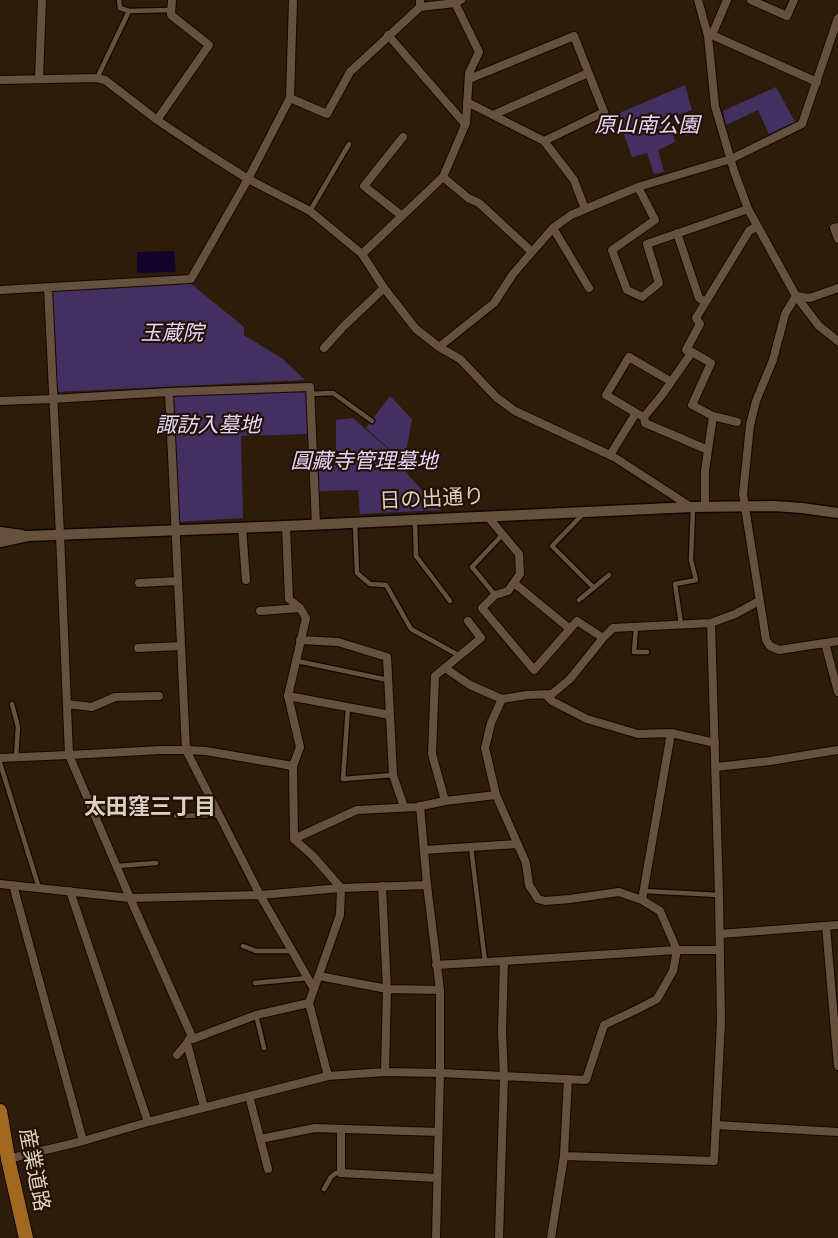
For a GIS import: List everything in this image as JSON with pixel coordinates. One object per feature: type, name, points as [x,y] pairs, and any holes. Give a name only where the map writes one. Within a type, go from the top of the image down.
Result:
[{"type":"main road","name":"産業道路","points":[[0,1111],[24,1238]]},
{"type":"street","points":[[39,79],[42,0]]},
{"type":"street","points":[[157,120],[209,45],[171,15],[172,0]]},
{"type":"street","points":[[0,290],[191,279],[248,179],[290,98],[293,0]]},
{"type":"street","points":[[698,0],[710,35],[715,105],[748,209],[796,296],[819,326],[838,341]]},
{"type":"street","points":[[710,35],[727,0]]},
{"type":"street","points":[[751,0],[788,16],[794,0]]},
{"type":"street","points":[[290,98],[327,114],[350,72],[420,3],[458,1],[479,52],[470,73],[465,124],[443,177],[362,254]]},
{"type":"street","points":[[439,347],[494,303],[513,274],[553,228],[571,215],[638,187],[731,159],[802,124],[838,18]]},
{"type":"street","points":[[388,35],[465,124]]},
{"type":"street","points":[[710,35],[817,82]]},
{"type":"street","points":[[469,79],[574,36],[604,112],[544,141]]},
{"type":"street","points":[[493,116],[588,73]]},
{"type":"street","points":[[0,80],[97,78],[105,80],[201,150],[248,179],[310,211],[362,254],[384,288],[416,328],[439,347],[460,359],[496,397],[515,411],[610,455],[692,507]]},
{"type":"street","points":[[467,102],[544,141],[574,180],[585,208]]},
{"type":"street","points":[[402,216],[364,186],[403,136]]},
{"type":"street","points":[[443,177],[468,198],[479,203],[532,252]]},
{"type":"street","points":[[638,187],[655,220],[612,250],[627,290],[642,297],[659,283],[647,244],[748,209]]},
{"type":"street","points":[[690,354],[686,350],[700,324],[696,318],[749,231],[757,226]]},
{"type":"street","points":[[838,227],[834,228],[838,239]]},
{"type":"street","points":[[553,228],[589,288]]},
{"type":"street","points":[[677,233],[699,298],[705,302]]},
{"type":"street","points":[[48,288],[69,755],[189,1039],[204,1107]]},
{"type":"street","points":[[324,348],[384,288]]},
{"type":"street","points":[[796,296],[810,298],[838,288]]},
{"type":"street","points":[[796,296],[784,314],[773,360],[756,401],[749,436],[743,494],[744,506],[766,640],[770,646],[779,650],[838,641]]},
{"type":"street","points":[[610,455],[640,415],[662,395],[692,352],[711,363],[692,405],[713,416],[736,422]]},
{"type":"street","points":[[670,381],[629,357],[606,395],[640,415],[645,423],[708,450]]},
{"type":"street","points":[[0,400],[310,387],[316,525]]},
{"type":"street","points":[[170,392],[186,750],[261,895],[314,989]]},
{"type":"street","points":[[705,507],[705,471],[713,416]]},
{"type":"street","name":"日の出通り","points":[[0,532],[28,536],[175,531],[692,507],[802,508],[838,513]]},
{"type":"street","points":[[488,517],[519,554],[520,574],[508,591],[495,595],[482,608],[534,670],[577,621],[603,638]]},
{"type":"street","points":[[286,526],[289,599],[300,608],[306,618],[288,696],[300,747],[293,766],[294,839],[313,856],[341,888],[340,915],[309,1003],[328,1076]]},
{"type":"street","points":[[242,528],[246,580]]},
{"type":"street","name":"日の出通り","points":[[0,542],[28,536]]},
{"type":"street","points":[[139,583],[178,581]]},
{"type":"street","points":[[514,583],[570,629]]},
{"type":"street","points":[[445,668],[470,685],[502,699],[527,694],[552,694],[570,680],[613,628],[711,622],[735,614],[759,601]]},
{"type":"street","points":[[260,611],[300,608]]},
{"type":"street","points":[[445,801],[432,754],[435,676],[481,638],[468,621]]},
{"type":"street","points":[[564,1156],[714,1161],[721,1020],[711,622]]},
{"type":"street","points":[[300,640],[338,642],[387,657],[393,775],[404,807]]},
{"type":"street","points":[[825,643],[838,692]]},
{"type":"street","points":[[138,648],[181,646]]},
{"type":"street","points":[[546,695],[552,701],[587,719],[638,734],[671,733],[715,743]]},
{"type":"street","points":[[67,704],[92,707],[115,697],[159,696]]},
{"type":"street","points":[[288,696],[390,715]]},
{"type":"street","points":[[8,1159],[328,1076],[385,1072],[586,1080],[604,1025],[657,999],[673,971],[676,950],[660,911],[642,900],[619,892],[570,899],[545,901],[538,899],[529,885],[526,863],[495,795],[485,748],[491,723],[502,699]]},
{"type":"street","points":[[642,900],[671,733]]},
{"type":"street","points":[[0,758],[186,750],[206,751],[293,766]]},
{"type":"street","points":[[716,767],[838,750]]},
{"type":"street","points":[[294,839],[357,810],[420,806],[495,795]]},
{"type":"street","points":[[91,807],[136,805]]},
{"type":"street","points":[[420,806],[440,990],[436,1238]]},
{"type":"street","points":[[424,850],[517,844]]},
{"type":"street","points":[[0,884],[130,898],[261,895],[341,888],[427,885]]},
{"type":"street","points":[[13,885],[82,1141]]},
{"type":"street","points":[[382,886],[387,989],[385,1072]]},
{"type":"street","points":[[70,891],[148,1122]]},
{"type":"street","points":[[720,934],[838,925]]},
{"type":"street","points":[[826,926],[838,1066]]},
{"type":"street","points":[[436,965],[676,950],[720,950]]},
{"type":"street","points":[[499,1238],[504,1077],[502,1032],[504,962]]},
{"type":"street","points":[[319,976],[387,989],[440,990]]},
{"type":"street","points":[[177,1055],[189,1039],[256,1015],[309,1003]]},
{"type":"street","points":[[551,1238],[564,1156],[568,1079]]},
{"type":"street","points":[[249,1096],[268,1169]]},
{"type":"street","points":[[716,1125],[838,1132]]},
{"type":"street","points":[[260,1139],[315,1128],[438,1132]]},
{"type":"street","points":[[341,1129],[341,1173],[437,1178]]},
{"type":"lane","points":[[119,0],[120,8],[129,11],[171,10]]},
{"type":"lane","points":[[97,78],[129,11]]},
{"type":"lane","points":[[310,211],[349,144]]},
{"type":"lane","points":[[310,394],[333,393],[372,421]]},
{"type":"lane","points":[[681,624],[675,584],[696,580],[691,560],[692,507]]},
{"type":"lane","points":[[584,512],[552,546],[594,588]]},
{"type":"lane","points":[[415,520],[416,556],[450,602]]},
{"type":"lane","points":[[355,523],[357,573],[369,584],[386,585],[411,629],[460,656]]},
{"type":"lane","points":[[495,595],[472,567],[503,534]]},
{"type":"lane","points":[[579,600],[609,575]]},
{"type":"lane","points":[[636,627],[634,652],[647,652]]},
{"type":"lane","points":[[296,660],[388,680]]},
{"type":"lane","points":[[12,704],[18,727],[16,757]]},
{"type":"lane","points":[[348,707],[343,779],[393,775]]},
{"type":"lane","points":[[0,763],[39,888]]},
{"type":"lane","points":[[176,816],[219,815]]},
{"type":"lane","points":[[471,847],[485,962]]},
{"type":"lane","points":[[116,866],[156,863]]},
{"type":"lane","points":[[644,891],[719,895]]},
{"type":"lane","points":[[243,946],[256,951],[292,951]]},
{"type":"lane","points":[[255,983],[308,978]]},
{"type":"lane","points":[[256,1015],[264,1048]]},
{"type":"lane","points":[[324,1189],[331,1177],[336,1173],[341,1173]]},
{"type":"green space","name":"原山南公園","points":[[685,85],[692,110],[669,118],[675,142],[658,150],[664,172],[654,174],[647,153],[632,157],[617,114]]},
{"type":"green space","points":[[776,87],[795,122],[769,134],[758,110],[726,125],[723,111]]},
{"type":"green space","name":"玉蔵院","points":[[190,283],[244,327],[244,335],[283,359],[305,380],[57,392],[51,291]]},
{"type":"green space","name":"諏訪入墓地","points":[[303,390],[306,392],[308,434],[241,436],[243,518],[178,522],[174,395]]},
{"type":"green space","points":[[390,396],[412,419],[404,462],[366,428]]},
{"type":"green space","name":"圓藏寺管理墓地","points":[[353,418],[404,463],[403,469],[440,510],[360,514],[358,490],[319,491],[317,451],[336,450],[336,420]]},
{"type":"shaded area","points":[[174,251],[176,272],[137,273],[137,252]]},
{"type":"district","name":"太田窪三丁目","points":[[150,808]]}]
